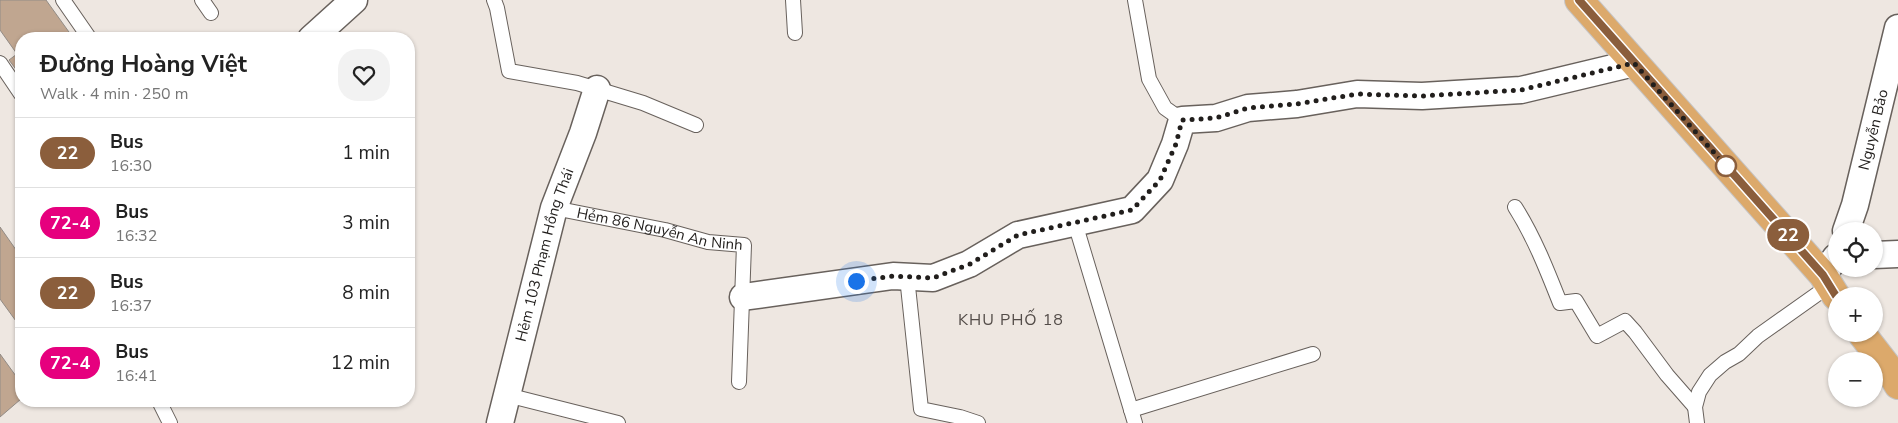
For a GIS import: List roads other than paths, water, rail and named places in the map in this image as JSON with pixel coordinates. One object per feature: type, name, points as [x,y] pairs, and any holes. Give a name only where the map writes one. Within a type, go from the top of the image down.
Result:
[{"type":"main road","points":[[1579,0],[1634,63],[1831,278]]},
{"type":"main road","points":[[1868,342],[1898,384]]},
{"type":"street","points":[[319,32],[354,0]]},
{"type":"street","name":"Nguyễn Bảo","points":[[1849,222],[1855,205],[1898,28]]},
{"type":"street","points":[[743,297],[893,276],[933,278],[970,264],[1018,235],[1132,210],[1160,180],[1176,144],[1182,120],[1216,118],[1248,108],[1297,104],[1357,94],[1422,96],[1521,90],[1634,63]]},
{"type":"street","name":"Hẻm 103 Phạm Hồng Thái","points":[[500,423],[554,208],[583,133],[597,89]]},
{"type":"street","points":[[1883,255],[1898,254]]},
{"type":"lane","points":[[63,0],[85,32]]},
{"type":"lane","points":[[202,0],[210,13]]},
{"type":"lane","points":[[494,0],[509,71],[577,83],[643,103],[696,125]]},
{"type":"lane","points":[[793,0],[795,33]]},
{"type":"lane","points":[[1135,0],[1149,79],[1164,108],[1182,120]]},
{"type":"lane","points":[[0,63],[15,85]]},
{"type":"lane","points":[[1515,207],[1526,224],[1560,303],[1576,301],[1597,336],[1625,321],[1667,375],[1695,407]]},
{"type":"lane","name":"Hẻm 86 Nguyễn An Ninh","points":[[554,208],[646,226],[708,242],[744,245],[739,382]]},
{"type":"lane","points":[[1075,222],[1133,417],[1313,354]]},
{"type":"lane","points":[[906,276],[921,409],[960,416],[978,423]]},
{"type":"lane","points":[[1697,423],[1695,407],[1699,392],[1710,375],[1725,362],[1739,354],[1758,336],[1831,278]]},
{"type":"lane","points":[[507,395],[618,423]]},
{"type":"lane","points":[[162,407],[170,423]]},
{"type":"district","name":"KHU PHỐ 18","points":[[1011,320]]}]
